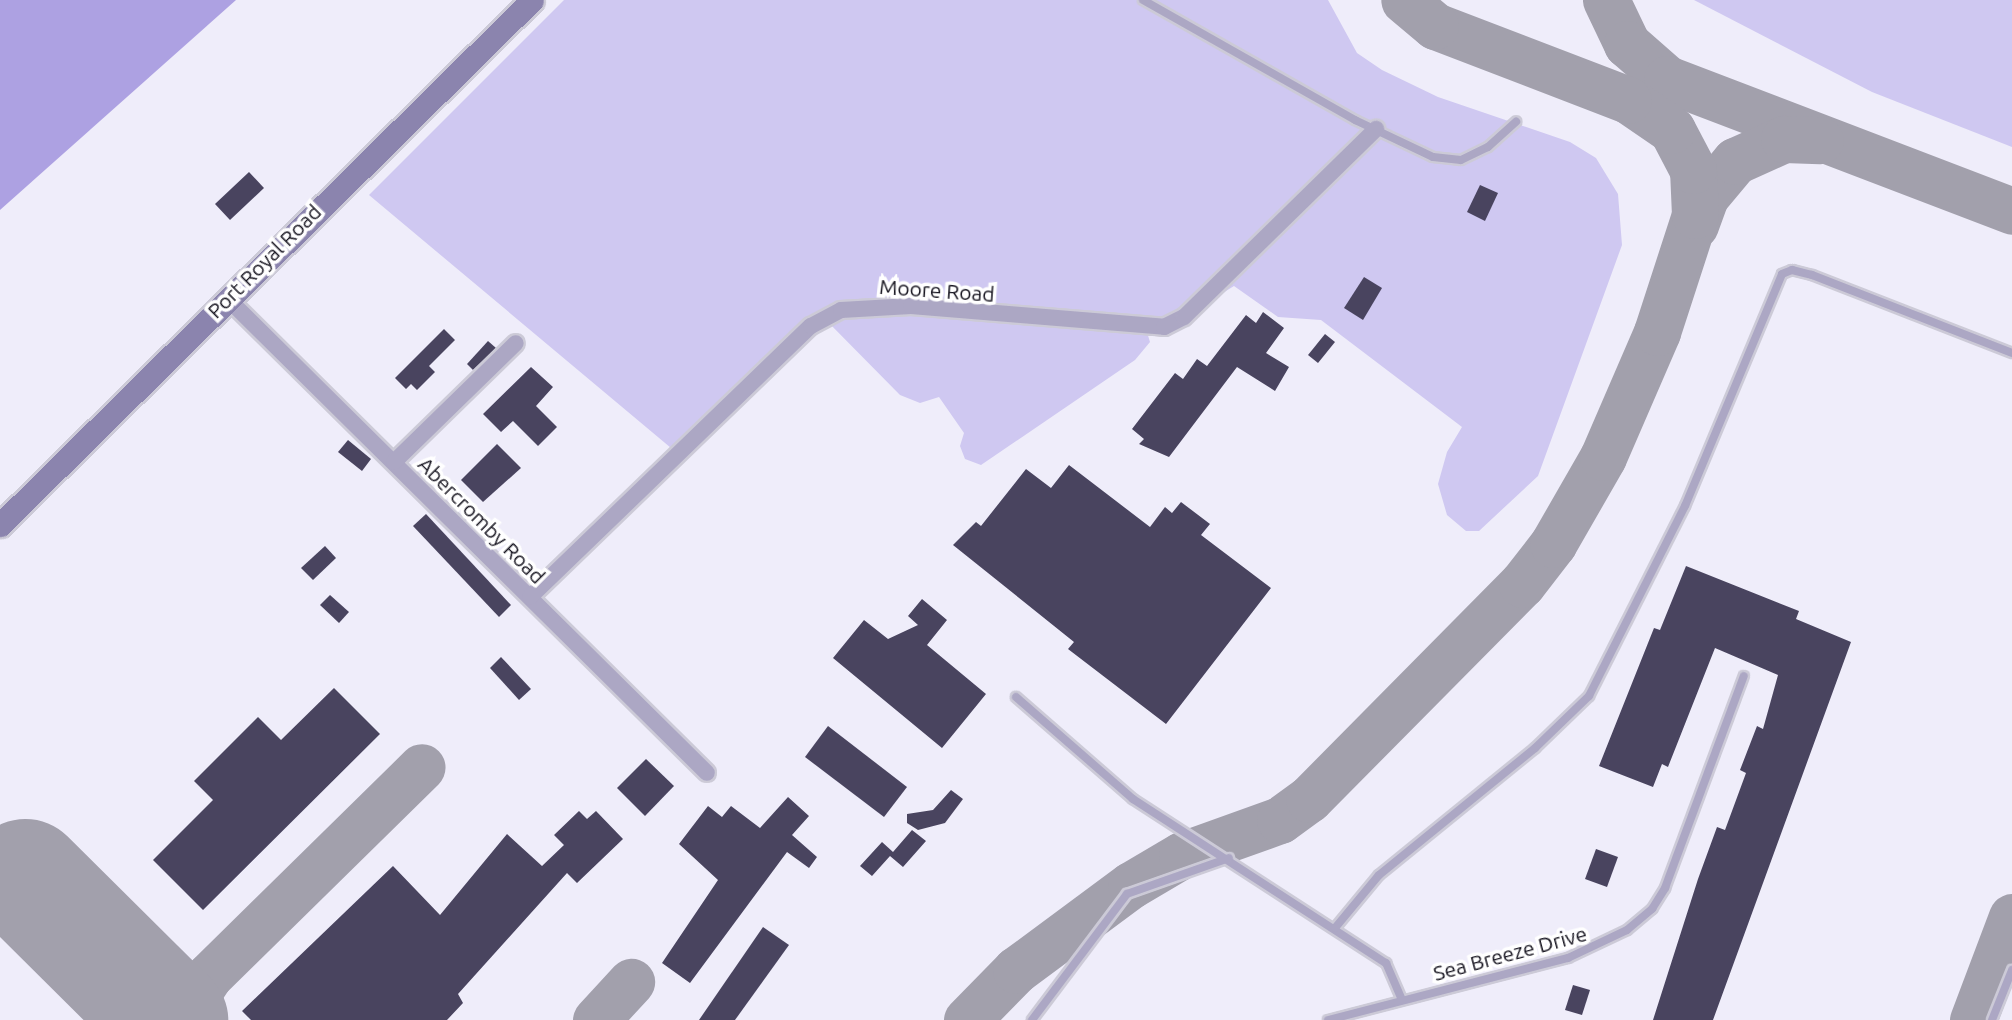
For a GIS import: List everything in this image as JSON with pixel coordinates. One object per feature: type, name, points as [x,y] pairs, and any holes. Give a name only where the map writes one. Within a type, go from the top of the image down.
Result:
[{"type":"main road","name":"Port Royal Road","points":[[0,525],[532,0]]},
{"type":"street","name":"Moore Road","points":[[530,597],[816,324],[841,310],[911,306],[1164,327],[1184,317],[1376,129]]},
{"type":"street","name":"Abercromby Road","points":[[228,298],[708,773]]},
{"type":"street","points":[[394,463],[516,342]]},
{"type":"lane","points":[[1143,0],[1376,129],[1433,157],[1461,160],[1488,147],[1516,122]]},
{"type":"lane","points":[[1335,928],[1379,875],[1528,754],[1589,696],[1685,506],[1782,274],[1792,270],[1812,275],[2012,353]]},
{"type":"lane","name":"Sea Breeze Drive","points":[[1328,1020],[1588,951],[1628,930],[1652,909],[1744,676]]},
{"type":"lane","points":[[1016,697],[1133,799],[1229,858],[1386,962],[1402,1000]]},
{"type":"lane","points":[[1032,1020],[1127,894],[1229,858]]},
{"type":"lane","points":[[1992,1020],[2012,970]]},
{"type":"shaded area","points":[[0,0],[236,0],[0,210]]},
{"type":"shaded area","points":[[564,0],[1328,0],[1357,53],[1382,70],[1438,97],[1570,142],[1596,158],[1618,194],[1622,245],[1538,476],[1479,531],[1466,531],[1447,515],[1438,484],[1447,452],[1462,427],[1321,320],[1278,317],[1234,286],[1184,317],[1146,329],[1150,342],[1135,360],[981,465],[965,459],[960,446],[964,433],[939,397],[920,403],[900,395],[825,319],[677,453],[369,195]]},
{"type":"shaded area","points":[[1694,0],[2012,0],[2012,147],[1872,92]]},
{"type":"building","points":[[249,172],[264,188],[230,220],[215,204]]},
{"type":"building","points":[[1480,185],[1498,193],[1485,221],[1467,212]]},
{"type":"building","points":[[1364,277],[1382,288],[1363,320],[1344,308]]},
{"type":"building","points":[[1263,312],[1284,328],[1266,353],[1289,367],[1275,391],[1237,367],[1169,457],[1139,444],[1144,439],[1132,429],[1175,373],[1183,379],[1197,359],[1207,366],[1246,315],[1256,323]]},
{"type":"building","points":[[444,329],[455,340],[429,366],[435,372],[417,390],[411,384],[406,389],[395,378]]},
{"type":"building","points":[[1325,334],[1335,342],[1318,363],[1308,355]]},
{"type":"building","points":[[488,341],[496,348],[473,370],[467,364]]},
{"type":"building","points":[[531,367],[553,387],[536,406],[557,427],[538,446],[513,421],[501,432],[483,414]]},
{"type":"building","points":[[348,440],[371,459],[362,471],[338,452]]},
{"type":"building","points":[[497,444],[521,468],[483,502],[461,480]]},
{"type":"building","points":[[1069,465],[1150,527],[1165,507],[1172,513],[1181,502],[1210,524],[1201,535],[1271,588],[1166,724],[1068,649],[1074,642],[953,545],[976,522],[981,526],[1026,469],[1051,488]]},
{"type":"building","points":[[426,514],[511,605],[499,617],[413,526]]},
{"type":"building","points":[[325,546],[336,558],[313,580],[301,568]]},
{"type":"building","points":[[1686,566],[1799,611],[1796,619],[1851,642],[1713,1020],[1653,1020],[1698,879],[1717,827],[1725,830],[1746,773],[1740,770],[1757,726],[1763,729],[1778,675],[1715,648],[1668,767],[1662,764],[1653,787],[1599,766],[1654,628],[1660,630]]},
{"type":"building","points":[[330,595],[349,612],[339,623],[320,605]]},
{"type":"building","points":[[922,599],[947,620],[927,645],[986,694],[942,748],[833,658],[864,620],[888,639],[918,625],[908,616]]},
{"type":"building","points":[[501,657],[531,689],[519,700],[490,668]]},
{"type":"building","points":[[334,688],[380,734],[203,910],[153,860],[213,800],[194,781],[258,717],[281,740]]},
{"type":"building","points":[[828,726],[907,787],[884,817],[805,757]]},
{"type":"building","points":[[646,759],[674,786],[645,816],[617,788]]},
{"type":"building","points":[[951,790],[963,799],[945,823],[918,830],[907,823],[907,814],[933,810]]},
{"type":"building","points":[[788,797],[809,816],[792,835],[817,857],[809,868],[787,852],[690,983],[662,963],[718,880],[679,844],[708,806],[722,817],[731,806],[760,828]]},
{"type":"building","points":[[579,811],[587,819],[596,811],[623,839],[577,883],[567,873],[458,994],[463,1003],[447,1020],[251,1020],[242,1011],[393,866],[440,915],[507,834],[542,866],[564,845],[554,835]]},
{"type":"building","points":[[912,830],[926,841],[903,867],[890,856],[872,876],[860,866],[882,842],[893,852]]},
{"type":"building","points":[[1596,849],[1618,857],[1607,887],[1585,879]]},
{"type":"building","points":[[763,927],[789,945],[735,1020],[699,1020]]},
{"type":"building","points":[[1573,985],[1590,990],[1582,1015],[1565,1010]]},
{"type":"taxiway","points":[[967,1020],[1016,970],[1131,885],[1182,855],[1280,820],[1309,799],[1522,584],[1553,544],[1603,457],[1657,332],[1695,215],[1693,170],[1672,130],[1628,100],[1435,26],[1404,0]]},
{"type":"taxiway","points":[[1606,0],[1627,44],[1667,79],[2012,211]]},
{"type":"taxiway","points":[[1695,225],[1705,197],[1735,161],[1784,139],[1820,140]]},
{"type":"taxiway","points":[[192,1020],[194,999],[209,976],[422,767]]},
{"type":"taxiway","points":[[1973,1020],[2012,917]]},
{"type":"taxiway","points":[[596,1020],[631,982]]},
{"type":"runway","points":[[25,878],[168,1020]]}]
